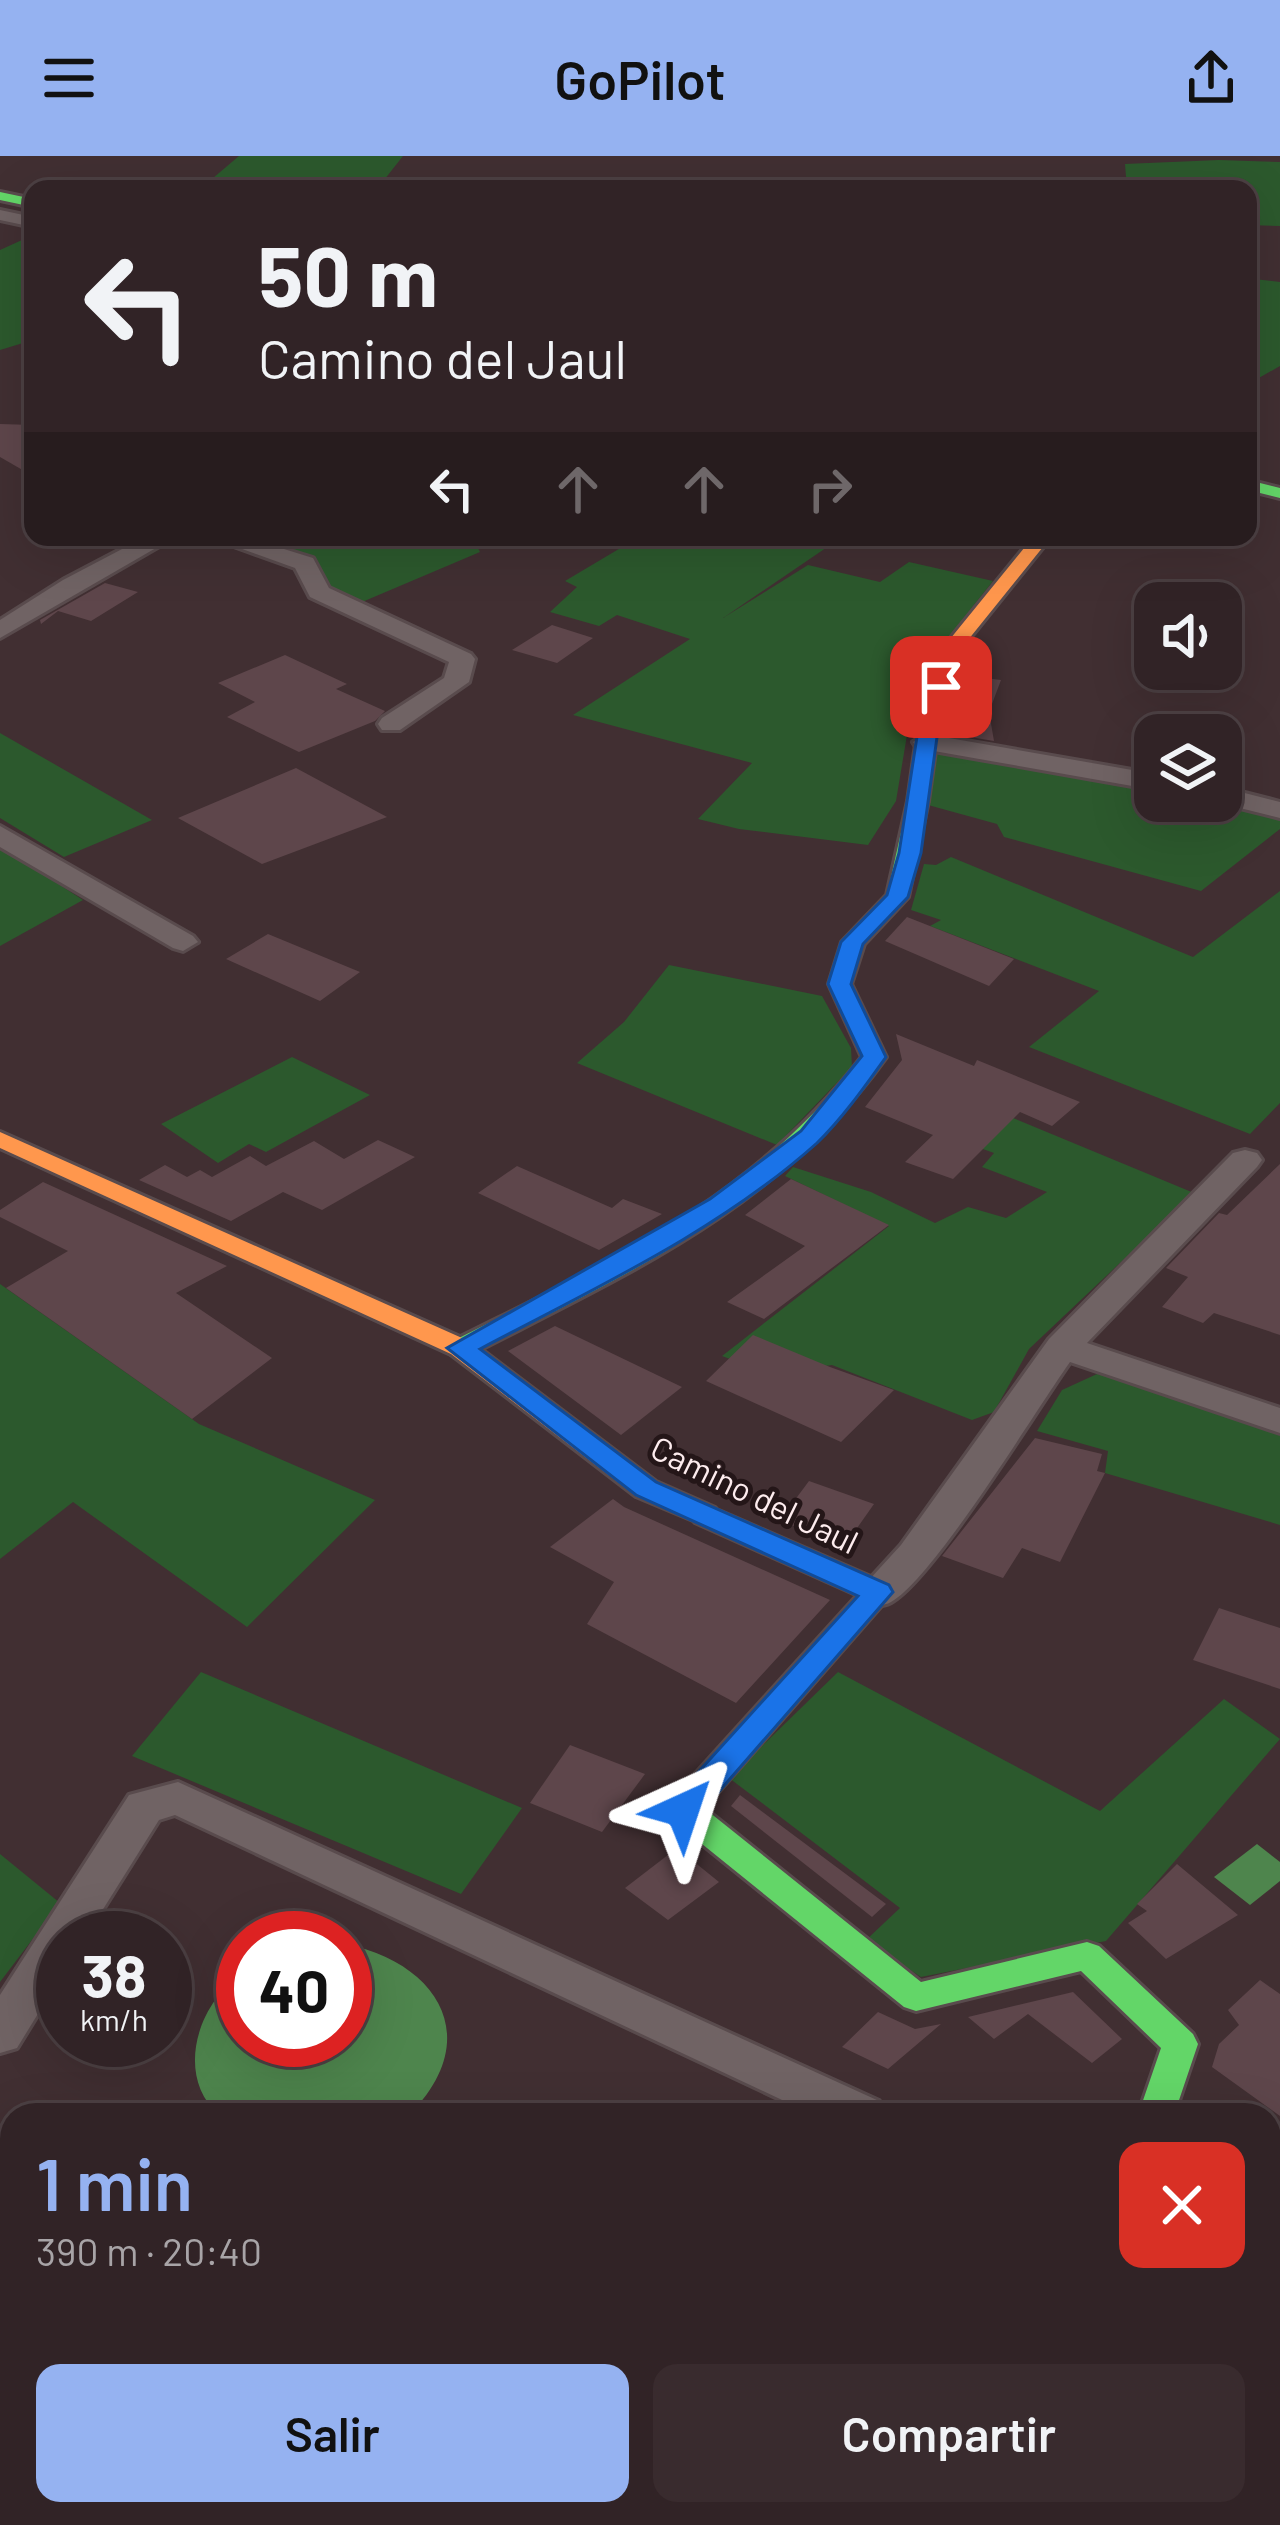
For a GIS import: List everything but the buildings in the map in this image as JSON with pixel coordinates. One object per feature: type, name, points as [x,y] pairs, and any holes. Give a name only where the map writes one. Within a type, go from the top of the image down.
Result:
[{"type":"main road","points":[[461,1348],[719,1205],[810,1136],[874,1057],[840,984],[853,942],[897,897],[910,853],[926,742],[955,644],[1035,546]]},
{"type":"main road","name":"Camino del Jaul","points":[[0,1138],[461,1348],[646,1489],[878,1592],[683,1810],[916,1997],[1088,1956],[1180,2044],[1160,2103]]},
{"type":"street","points":[[0,632],[71,585],[147,546]]},
{"type":"street","points":[[250,546],[305,563],[319,592],[463,659],[456,682],[391,724]]},
{"type":"street","points":[[926,742],[1134,778]]},
{"type":"street","points":[[1242,800],[1280,810]]},
{"type":"street","points":[[0,834],[46,866],[183,942]]},
{"type":"street","points":[[878,1592],[915,1555],[1062,1347],[1245,1160]]},
{"type":"street","points":[[1062,1347],[1280,1421]]},
{"type":"street","points":[[0,2034],[144,1807],[178,1798],[836,2103]]},
{"type":"shaded area","points":[[239,156],[403,156],[384,180],[211,180]]},
{"type":"shaded area","points":[[1280,162],[1280,226],[1257,225],[1257,180],[1126,180],[1125,164]]},
{"type":"shaded area","points":[[24,239],[24,343],[0,350],[0,250]]},
{"type":"shaded area","points":[[1257,279],[1280,282],[1280,366],[1257,379]]},
{"type":"shaded area","points":[[263,546],[477,546],[480,552],[355,605],[323,585],[320,570],[312,562]]},
{"type":"shaded area","points":[[624,546],[829,546],[723,618],[808,565],[880,582],[909,562],[993,581],[937,652],[914,693],[896,801],[868,845],[739,829],[698,819],[752,763],[573,715],[690,639],[617,615],[599,626],[550,612],[577,587],[565,581]]},
{"type":"shaded area","points":[[0,733],[152,820],[64,857],[0,818]]},
{"type":"shaded area","points":[[933,748],[1134,783],[1134,822],[1242,822],[1242,806],[1280,816],[1280,829],[1201,891],[1004,837],[997,824],[928,805]]},
{"type":"shaded area","points":[[0,846],[83,900],[0,946]]},
{"type":"shaded area","points":[[951,857],[1193,957],[1280,891],[1280,1103],[1250,1134],[1029,1047],[1099,991],[930,926],[941,920],[911,910],[924,864],[936,865]]},
{"type":"shaded area","points":[[669,965],[822,996],[851,1048],[852,1067],[777,1145],[577,1063],[624,1022]]},
{"type":"shaded area","points":[[292,1057],[370,1095],[266,1152],[249,1144],[218,1163],[161,1124]]},
{"type":"shaded area","points":[[936,1086],[1194,1193],[1029,1349],[994,1412],[972,1420],[832,1365],[770,1374],[722,1356],[889,1226],[785,1176],[793,1167],[871,1192],[935,1223],[968,1207],[1006,1218],[1047,1192],[982,1167],[994,1153],[935,1132]]},
{"type":"shaded area","points":[[0,1284],[199,1424],[375,1500],[247,1627],[73,1502],[0,1559]]},
{"type":"shaded area","points":[[1097,1374],[1157,1387],[1280,1432],[1280,1525],[1105,1473],[1108,1451],[1037,1431],[1062,1390]]},
{"type":"shaded area","points":[[201,1672],[522,1808],[461,1894],[132,1756]]},
{"type":"shaded area","points":[[838,1672],[1100,1811],[1224,1699],[1280,1739],[1106,1941],[921,1977],[865,1941],[900,1908],[729,1778]]},
{"type":"shaded area","points":[[1257,1844],[1280,1862],[1280,1881],[1250,1905],[1214,1877]]},
{"type":"shaded area","points":[[0,1854],[60,1903],[54,1911],[36,1911],[36,1935],[0,1982]]},
{"type":"shaded area","points":[[372,1952],[405,1968],[427,1986],[441,2008],[447,2033],[444,2059],[419,2103],[208,2103],[197,2080],[195,2060],[197,2040],[214,2002],[216,2067],[372,2067]]},
{"type":"traffic: fast","points":[[0,196],[24,201]]},
{"type":"traffic: fast","points":[[1257,487],[1280,493]]},
{"type":"traffic: fast","points":[[461,1348],[687,1228],[771,1170],[835,1108],[874,1057],[840,984],[853,942],[897,897],[918,801]]},
{"type":"traffic: fast","points":[[705,1515],[878,1592],[683,1810],[916,1997],[1087,1956],[1180,2044],[1160,2103]]},
{"type":"traffic: slow","points":[[918,801],[928,730],[955,644],[1035,546]]},
{"type":"traffic: slow","points":[[0,1139],[461,1348],[646,1489],[705,1515]]},
{"type":"route","points":[[683,1810],[878,1592],[646,1489],[461,1348],[719,1205],[810,1136],[874,1057],[840,984],[853,942],[897,897],[910,853],[928,730],[941,687]]}]
